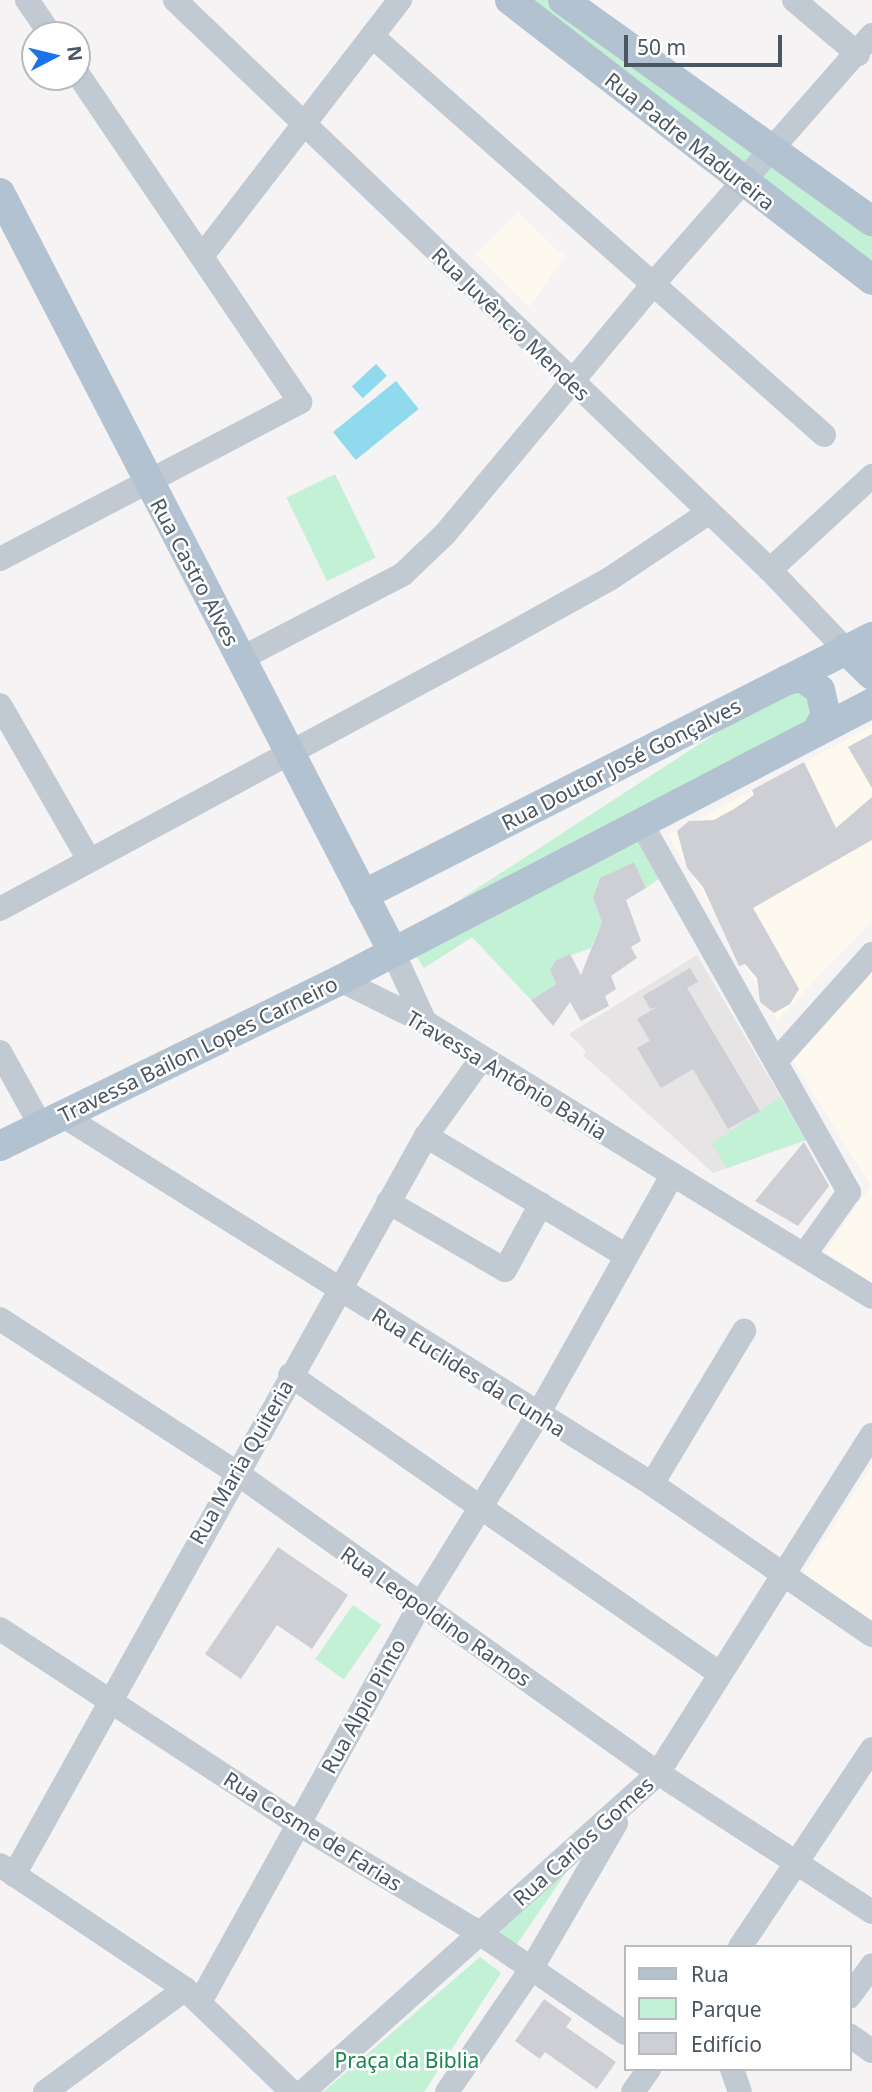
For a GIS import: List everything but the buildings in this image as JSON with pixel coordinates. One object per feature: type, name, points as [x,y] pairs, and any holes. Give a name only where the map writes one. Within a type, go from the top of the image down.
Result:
[{"type":"main road","name":"Rua Padre Madureira","points":[[510,0],[872,280]]},
{"type":"main road","name":"Rua Padre Madureira","points":[[563,0],[774,148],[872,221]]},
{"type":"main road","name":"Rua Castro Alves","points":[[0,193],[148,485],[392,950]]},
{"type":"main road","name":"Rua Doutor José Gonçalves","points":[[362,895],[872,637]]},
{"type":"main road","points":[[845,649],[872,675]]},
{"type":"main road","points":[[787,680],[802,677],[820,690],[826,715],[816,733]]},
{"type":"main road","points":[[392,950],[872,703]]},
{"type":"main road","name":"Travessa Bailon Lopes Carneiro","points":[[52,1120],[340,980],[392,950]]},
{"type":"main road","points":[[0,1146],[52,1120]]},
{"type":"street","points":[[27,0],[41,21]]},
{"type":"street","name":"Rua Juvêncio Mendes","points":[[175,0],[572,384],[770,570],[845,649]]},
{"type":"street","points":[[202,256],[400,0]]},
{"type":"street","points":[[240,659],[402,574],[445,534],[654,283],[865,45],[794,0]]},
{"type":"street","points":[[372,36],[824,435]]},
{"type":"street","points":[[0,559],[299,406],[299,397],[89,91]]},
{"type":"street","points":[[770,570],[872,476]]},
{"type":"street","points":[[0,909],[611,578],[708,513]]},
{"type":"street","points":[[0,705],[89,860]]},
{"type":"street","points":[[641,823],[849,1192],[805,1254]]},
{"type":"street","points":[[392,950],[425,1022]]},
{"type":"street","points":[[776,1061],[872,954]]},
{"type":"street","name":"Travessa Antônio Bahia","points":[[340,980],[425,1022],[671,1177],[805,1254],[872,1297]]},
{"type":"street","name":"Travessa Bailon Lopes Carneiro","points":[[0,1052],[52,1120]]},
{"type":"street","name":"Rua Maria Quiteria","points":[[7,1870],[109,1700],[234,1471],[426,1136],[482,1058]]},
{"type":"street","name":"Rua Euclides da Cunha","points":[[52,1120],[340,1290],[537,1416],[652,1484],[872,1635]]},
{"type":"street","points":[[426,1136],[625,1255]]},
{"type":"street","points":[[537,1416],[671,1177]]},
{"type":"street","points":[[388,1202],[505,1270],[541,1204]]},
{"type":"street","name":"Rua Leopoldino Ramos","points":[[0,1319],[234,1471],[658,1773],[794,1864],[872,1912]]},
{"type":"street","points":[[652,1484],[744,1331]]},
{"type":"street","points":[[290,1376],[478,1510],[719,1673]]},
{"type":"street","name":"Rua Alpio Pinto","points":[[192,1996],[297,1823],[420,1605],[537,1416]]},
{"type":"street","name":"Rua Carlos Gomes","points":[[303,2092],[627,1804],[658,1773],[872,1435]]},
{"type":"street","name":"Rua Cosme de Farias","points":[[0,1629],[297,1823],[481,1934],[530,1971],[624,2032]]},
{"type":"street","points":[[741,1945],[872,1749]]},
{"type":"street","points":[[447,2092],[530,1971],[627,1804]]},
{"type":"street","points":[[7,1870],[192,1996],[292,2092]]},
{"type":"street","points":[[851,1994],[872,1965]]},
{"type":"street","points":[[45,2092],[192,1996]]},
{"type":"street","points":[[851,2036],[872,2051]]},
{"type":"street","points":[[633,2092],[648,2071]]},
{"type":"street","points":[[733,2071],[740,2092]]},
{"type":"shaded area","points":[[518,213],[565,257],[529,307],[475,254]]},
{"type":"shaded area","points":[[872,726],[872,921],[777,1020],[668,835]]},
{"type":"shaded area","points":[[697,955],[806,1140],[713,1173],[583,1055],[586,1051],[569,1034]]},
{"type":"shaded area","points":[[872,968],[872,1284],[825,1252],[871,1186],[790,1056]]},
{"type":"shaded area","points":[[872,1465],[872,1620],[802,1576]]},
{"type":"green space","points":[[527,0],[550,0],[761,148],[742,172]]},
{"type":"green space","points":[[776,156],[872,228],[872,269],[754,181]]},
{"type":"green space","points":[[335,474],[376,558],[327,581],[286,498]]},
{"type":"green space","points":[[795,682],[816,714],[424,968],[403,936]]},
{"type":"green space","points":[[637,828],[660,878],[646,888],[634,862],[600,878],[593,898],[602,922],[591,948],[555,961],[550,970],[556,984],[531,1000],[457,921]]},
{"type":"green space","points":[[780,1097],[806,1140],[727,1168],[712,1144]]},
{"type":"green space","points":[[353,1605],[382,1625],[344,1679],[315,1659]]},
{"type":"green space","points":[[574,1861],[515,1947],[500,1935],[502,1928]]},
{"type":"green space","name":"Praça da Biblia","points":[[480,1957],[501,1973],[424,2092],[323,2092]]},
{"type":"water","points":[[376,364],[387,376],[363,398],[352,387]]},
{"type":"water","points":[[396,381],[419,409],[356,460],[333,432]]}]
